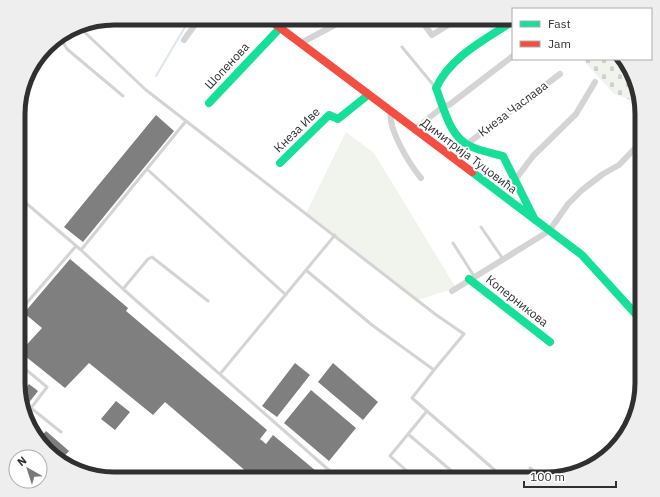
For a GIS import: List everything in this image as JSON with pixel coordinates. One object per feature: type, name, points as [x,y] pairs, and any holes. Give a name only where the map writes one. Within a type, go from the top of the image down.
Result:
[{"type":"street","points":[[184,40],[195,25]]},
{"type":"street","name":"Димитрија Туцовића","points":[[276,25],[591,263],[635,313]]},
{"type":"street","points":[[301,43],[335,25]]},
{"type":"street","points":[[424,25],[432,35],[448,25]]},
{"type":"street","points":[[507,25],[459,58],[438,81],[436,88],[454,133],[466,144],[503,156],[535,221]]},
{"type":"street","name":"Шопенова","points":[[209,103],[280,28]]},
{"type":"street","points":[[414,130],[444,106],[449,105],[512,57]]},
{"type":"street","name":"Кнеза Часлава","points":[[466,144],[560,74]]},
{"type":"street","points":[[515,180],[533,156],[576,114],[595,82]]},
{"type":"street","name":"Кнеза Иве","points":[[280,163],[329,115],[338,119],[368,95]]},
{"type":"street","points":[[390,111],[390,120],[398,140],[411,165],[421,178]]},
{"type":"street","points":[[548,231],[577,194],[592,181],[619,165],[635,148]]},
{"type":"street","name":"Коперникова","points":[[452,291],[548,231]]},
{"type":"street","name":"Коперникова","points":[[471,278],[550,342]]},
{"type":"lane","points":[[83,31],[146,90],[435,314],[464,334],[412,398],[497,472]]},
{"type":"lane","points":[[63,41],[67,49],[122,96]]},
{"type":"lane","points":[[402,47],[436,88]]},
{"type":"lane","points":[[81,250],[148,170],[186,121]]},
{"type":"lane","points":[[148,170],[286,296]]},
{"type":"lane","points":[[25,202],[331,472]]},
{"type":"lane","points":[[480,227],[503,259]]},
{"type":"lane","points":[[220,374],[335,236]]},
{"type":"lane","name":"Коперникова","points":[[452,243],[471,278]]},
{"type":"lane","points":[[25,305],[76,246]]},
{"type":"lane","points":[[123,289],[148,259],[152,257],[208,300]]},
{"type":"lane","points":[[307,271],[372,325],[434,370]]},
{"type":"lane","points":[[25,369],[47,387],[31,408],[61,432]]},
{"type":"lane","points":[[408,472],[390,456],[427,411]]},
{"type":"lane","points":[[408,434],[453,472]]},
{"type":"lane","points":[[530,468],[535,472]]},
{"type":"lane","points":[[325,472],[328,469]]},
{"type":"green space","points":[[583,60],[617,60],[628,80],[634,101],[614,94]]},
{"type":"green space","points":[[346,132],[374,153],[456,288],[417,300],[306,213]]},
{"type":"building","points":[[156,115],[174,131],[83,242],[64,227]]},
{"type":"building","points":[[70,259],[128,308],[126,311],[267,430],[260,439],[266,444],[273,435],[316,471],[247,472],[165,402],[153,415],[89,363],[65,388],[25,356],[25,347],[42,328],[25,314],[25,312]]},
{"type":"building","points":[[295,363],[310,375],[277,417],[262,406]]},
{"type":"building","points":[[333,363],[378,402],[363,420],[318,382]]},
{"type":"building","points":[[29,384],[38,391],[28,404],[27,400],[25,389]]},
{"type":"building","points":[[311,390],[356,428],[329,461],[284,423]]},
{"type":"building","points":[[116,401],[130,412],[115,430],[101,419]]},
{"type":"building","points":[[46,431],[69,451],[64,456],[55,450],[42,435]]},
{"type":"waterway","points":[[156,76],[186,25]]},
{"type":"traffic: fast","points":[[507,25],[480,42],[460,58],[450,67],[436,88],[448,121],[457,136],[474,148],[503,156],[535,220]]},
{"type":"traffic: fast","points":[[209,103],[280,28]]},
{"type":"traffic: fast","points":[[280,163],[329,115],[338,119],[368,95]]},
{"type":"traffic: fast","points":[[472,172],[582,255],[635,313]]},
{"type":"traffic: fast","points":[[469,279],[550,342]]},
{"type":"traffic: jam","points":[[276,25],[472,172]]}]
